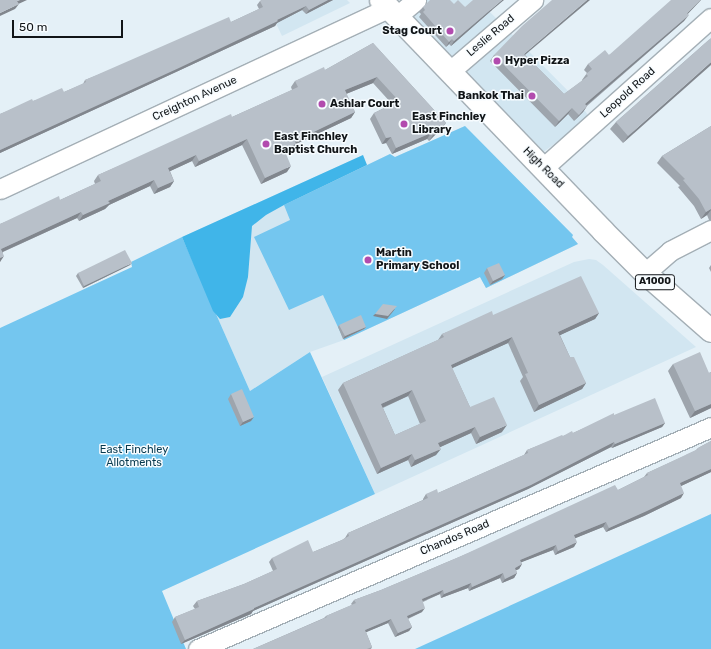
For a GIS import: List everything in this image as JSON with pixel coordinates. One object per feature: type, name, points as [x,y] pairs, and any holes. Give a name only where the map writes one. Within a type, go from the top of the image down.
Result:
[{"type":"main road","name":"High Road","points":[[389,8],[603,231],[645,273],[711,331]]},
{"type":"street","name":"Creighton Avenue","points":[[0,189],[389,8],[416,0]]},
{"type":"street","name":"Leslie Road","points":[[449,72],[533,0]]},
{"type":"street","name":"Leopold Road","points":[[543,168],[711,18]]},
{"type":"street","points":[[645,273],[670,251],[711,230]]},
{"type":"street","name":"Chandos Road","points":[[198,649],[711,427]]},
{"type":"shaded area","points":[[265,0],[347,0],[350,3],[282,36]]},
{"type":"shaded area","points":[[426,0],[478,0],[574,97],[588,115],[561,139],[542,153],[453,62],[410,14]]},
{"type":"shaded area","name":"Martin Primary School","points":[[465,126],[573,235],[572,237],[578,244],[486,288],[480,277],[344,340],[310,352],[250,391],[182,237],[363,155],[367,165],[390,154],[395,157]]},
{"type":"shaded area","points":[[363,155],[367,165],[284,205],[266,215],[252,226],[248,277],[243,297],[230,317],[220,319],[213,311],[182,237]]},
{"type":"shaded area","points":[[589,259],[596,260],[603,265],[696,347],[375,494],[322,377],[574,262]]},
{"type":"green space","name":"Martin Primary School","points":[[465,126],[573,235],[572,237],[578,244],[486,288],[480,277],[344,340],[323,295],[289,310],[254,237],[290,220],[284,205],[390,154],[395,157]]},
{"type":"green space","name":"East Finchley Allotments","points":[[182,237],[250,391],[310,352],[375,494],[162,591],[186,649],[0,649],[0,328],[132,267],[131,262]]},
{"type":"green space","points":[[711,514],[711,649],[415,649],[665,535]]},
{"type":"building","points":[[0,0],[20,0],[17,1],[19,4],[0,13]]},
{"type":"building","points":[[328,0],[309,10],[306,6],[179,68],[0,150],[0,114],[32,99],[33,101],[62,88],[64,92],[86,82],[85,80],[229,17],[231,22],[263,7],[260,1]]},
{"type":"building","name":"Stag Court","points":[[430,0],[450,0],[454,4],[458,0],[465,7],[473,0],[502,0],[454,41],[452,39],[449,42],[423,12],[425,10],[423,7]]},
{"type":"building","points":[[552,0],[587,0],[524,54],[564,94],[588,76],[586,74],[592,69],[588,64],[605,50],[609,55],[671,0],[700,0],[687,13],[689,15],[585,104],[587,106],[579,115],[572,108],[559,121],[494,55],[522,26]]},
{"type":"building","points":[[711,38],[711,62],[628,136],[616,122]]},
{"type":"building","points":[[373,43],[446,123],[433,135],[431,133],[396,148],[391,137],[386,138],[374,113],[399,101],[377,77],[345,90],[355,112],[295,141],[296,144],[284,149],[291,166],[265,178],[247,139],[199,161],[196,155],[168,168],[174,181],[158,188],[154,180],[108,201],[110,203],[83,215],[81,212],[1,249],[4,256],[0,258],[0,224],[59,196],[60,200],[101,181],[98,175],[231,114],[232,117],[298,87],[295,81],[324,67],[325,70]]},
{"type":"building","points":[[711,126],[711,209],[706,212],[699,199],[683,180],[685,179],[662,156]]},
{"type":"building","points":[[125,250],[132,263],[84,286],[78,273]]},
{"type":"building","points":[[499,263],[505,275],[493,281],[487,268]]},
{"type":"building","points":[[581,276],[599,313],[558,332],[570,357],[574,357],[586,383],[539,405],[525,374],[528,373],[512,337],[451,365],[470,407],[494,397],[507,425],[480,437],[475,427],[438,443],[441,449],[415,460],[412,454],[381,468],[343,383],[444,337],[442,334],[492,311],[493,315]],"holes":[[[412,390],[426,421],[395,435],[381,404]]]},
{"type":"building","points":[[383,304],[397,306],[388,316],[375,314]]},
{"type":"building","points":[[361,315],[366,327],[345,336],[339,325]]},
{"type":"building","points":[[700,352],[709,373],[711,372],[711,404],[695,411],[673,364]]},
{"type":"building","points":[[242,389],[254,417],[243,422],[231,394]]},
{"type":"building","points":[[655,398],[665,423],[615,444],[614,442],[531,485],[185,640],[175,617],[199,607],[197,601],[244,584],[277,569],[272,558],[308,540],[313,552],[342,540],[349,536],[348,533],[428,498],[426,494],[437,489],[438,493],[528,453],[527,450],[572,431],[573,433],[614,413],[614,415]]},
{"type":"building","points":[[711,441],[711,469],[680,483],[684,493],[609,528],[606,522],[574,535],[577,542],[558,551],[556,545],[520,560],[522,564],[515,568],[517,573],[505,579],[503,573],[472,587],[471,583],[444,594],[443,590],[422,599],[425,608],[407,616],[412,627],[398,633],[391,619],[365,630],[372,647],[367,649],[253,649],[356,603],[354,600],[459,557],[615,485],[618,490],[648,475],[647,473],[698,449]]},
{"type":"place","name":"Stag Court","points":[[450,31]]},
{"type":"place","name":"Hyper Pizza","points":[[497,61]]},
{"type":"place","name":"Bankok Thai","points":[[532,96]]},
{"type":"place","name":"Ashlar Court","points":[[322,104]]},
{"type":"place","name":"East Finchley Library","points":[[404,124]]},
{"type":"place","name":"East Finchley Baptist Church","points":[[266,144]]},
{"type":"place","name":"Martin Primary School","points":[[368,260]]}]
